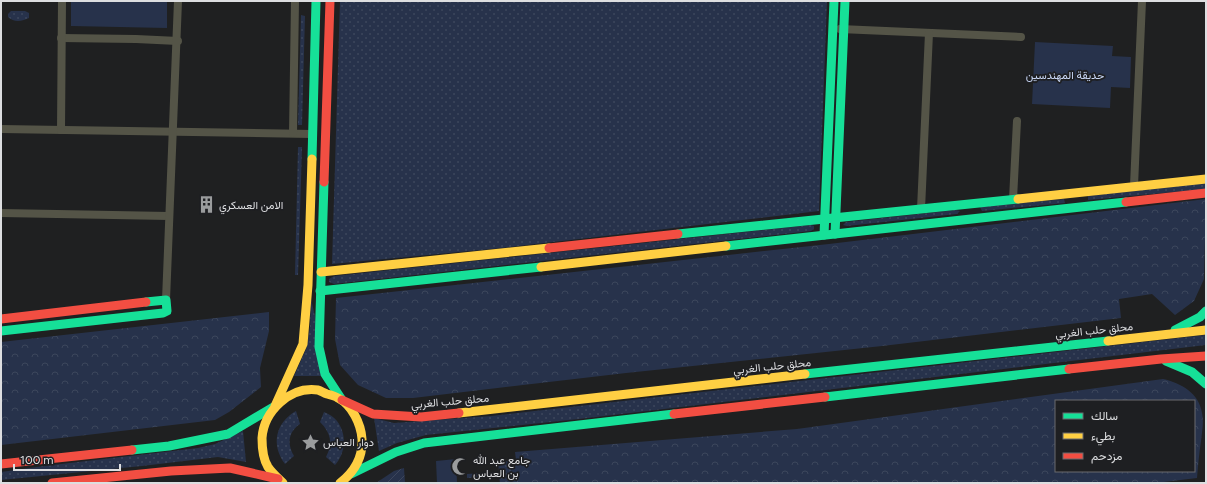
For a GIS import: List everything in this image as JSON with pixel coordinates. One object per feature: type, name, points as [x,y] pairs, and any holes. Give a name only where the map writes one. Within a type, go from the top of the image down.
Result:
[{"type":"main road","points":[[280,482],[266,463],[262,453],[261,443],[264,423],[275,406],[303,344],[308,285],[316,1]]},
{"type":"main road","points":[[330,1],[319,347],[325,374],[342,400],[355,414],[359,422],[363,440],[360,458],[346,483]]},
{"type":"main road","points":[[824,235],[834,1]]},
{"type":"main road","points":[[835,234],[845,1]]},
{"type":"main road","points":[[321,272],[1206,179]]},
{"type":"main road","points":[[320,291],[1206,192]]},
{"type":"main road","points":[[1070,193],[1070,208]]},
{"type":"main road","points":[[966,204],[967,219]]},
{"type":"main road","points":[[1,319],[166,300],[166,310],[163,313],[1,331]]},
{"type":"main road","points":[[1168,334],[1200,317],[1206,310]]},
{"type":"main road","name":"محلق حلب الغربي","points":[[342,400],[373,414],[421,417],[1206,330]]},
{"type":"main road","points":[[340,483],[351,474],[396,452],[424,443],[451,439],[1161,359],[1206,356]]},
{"type":"main road","points":[[1161,359],[1192,372],[1206,384]]},
{"type":"main road","points":[[1,464],[177,445],[228,434],[275,406],[290,395],[308,390],[326,392],[342,400]]},
{"type":"main road","points":[[52,483],[171,471],[230,468],[280,482]]},
{"type":"street","points":[[61,130],[62,1]]},
{"type":"street","points":[[166,300],[178,41],[178,1]]},
{"type":"street","points":[[292,133],[295,1]]},
{"type":"street","points":[[1134,186],[1142,1]]},
{"type":"street","points":[[832,28],[1021,37]]},
{"type":"street","points":[[921,208],[929,33]]},
{"type":"street","points":[[61,38],[178,41]]},
{"type":"street","points":[[1013,199],[1017,121]]},
{"type":"street","points":[[1,129],[312,134]]},
{"type":"street","points":[[1,213],[169,216]]},
{"type":"green space","points":[[71,1],[167,1],[167,28],[71,26]]},
{"type":"green space","points":[[340,1],[827,1],[819,211],[502,248],[332,264]]},
{"type":"green space","points":[[11,11],[25,11],[29,13],[29,18],[21,21],[10,19],[8,14]]},
{"type":"green space","points":[[301,15],[305,16],[302,125],[298,125]]},
{"type":"green space","name":"حديقة المهندسين","points":[[1035,42],[1113,46],[1112,56],[1131,57],[1130,88],[1111,87],[1110,108],[1032,104]]},
{"type":"green space","points":[[298,147],[302,147],[298,275],[295,275]]},
{"type":"green space","points":[[1206,183],[1206,189],[1088,200],[1088,196]]},
{"type":"green space","points":[[1064,199],[1065,203],[982,211],[980,207]]},
{"type":"green space","points":[[1206,199],[1204,279],[1194,301],[1175,315],[1152,294],[1119,299],[1121,318],[413,398],[386,398],[358,385],[340,365],[335,339],[336,298],[829,244]]},
{"type":"green space","points":[[956,210],[960,211],[957,214],[847,226],[843,225],[846,222]]},
{"type":"green space","points":[[811,225],[814,226],[814,229],[811,231],[334,284],[329,282],[329,279],[334,276]]},
{"type":"green space","points":[[311,299],[315,316],[322,376],[294,376],[306,349],[310,327]]},
{"type":"green space","points":[[269,312],[269,331],[260,368],[261,387],[229,412],[215,420],[1,445],[1,342]]},
{"type":"green space","points":[[1206,335],[1206,345],[579,419],[426,435],[397,443],[379,451],[374,418],[394,423],[491,416]]},
{"type":"green space","points":[[1163,379],[1182,386],[1193,395],[1200,406],[1203,420],[1197,478],[1155,483],[513,483],[511,461],[516,460],[515,452],[797,429]]},
{"type":"green space","points":[[296,411],[300,424],[293,431],[290,438],[290,447],[294,456],[285,464],[278,449],[277,435],[283,422]]},
{"type":"green space","points":[[324,412],[337,421],[344,437],[343,449],[339,460],[335,465],[326,457],[330,447],[330,438],[327,430],[320,422]]},
{"type":"green space","points":[[243,431],[246,462],[218,457],[1,480],[1,472],[198,448],[215,444]]},
{"type":"green space","points":[[456,459],[457,483],[437,483],[436,461]]},
{"type":"green space","points":[[511,461],[513,483],[500,483],[499,476],[467,478],[467,474],[499,472],[498,462]]},
{"type":"green space","points":[[404,468],[405,483],[376,483],[394,471]]},
{"type":"traffic: fast","points":[[312,159],[316,1]]},
{"type":"traffic: fast","points":[[824,235],[834,1]]},
{"type":"traffic: fast","points":[[835,234],[845,1]]},
{"type":"traffic: fast","points":[[324,182],[319,347],[325,374],[342,400]]},
{"type":"traffic: fast","points":[[678,234],[1018,199]]},
{"type":"traffic: fast","points":[[726,246],[1126,202]]},
{"type":"traffic: fast","points":[[320,291],[541,267]]},
{"type":"traffic: fast","points":[[1,331],[163,313],[167,311],[166,300],[146,302]]},
{"type":"traffic: fast","points":[[1175,330],[1200,317],[1206,311]]},
{"type":"traffic: fast","points":[[805,374],[1108,341]]},
{"type":"traffic: fast","points":[[1166,361],[1192,372],[1206,384]]},
{"type":"traffic: fast","points":[[825,397],[1069,369]]},
{"type":"traffic: fast","points":[[132,450],[169,446],[228,434],[275,406]]},
{"type":"traffic: fast","points":[[351,474],[396,452],[424,443],[674,414]]},
{"type":"traffic: slow","points":[[275,406],[303,344],[308,285],[312,159]]},
{"type":"traffic: slow","points":[[1018,199],[1206,179]]},
{"type":"traffic: slow","points":[[541,267],[726,246]]},
{"type":"traffic: slow","points":[[321,272],[549,248]]},
{"type":"traffic: slow","points":[[1108,341],[1206,330]]},
{"type":"traffic: slow","points":[[459,413],[805,374]]},
{"type":"traffic: slow","points":[[283,483],[266,464],[262,442],[264,428],[273,410],[280,402],[298,392],[308,390],[318,390],[343,401],[348,405],[358,421],[362,439],[361,452],[357,464],[340,483]]},
{"type":"traffic: jam","points":[[324,182],[330,1]]},
{"type":"traffic: jam","points":[[1126,202],[1206,193]]},
{"type":"traffic: jam","points":[[549,248],[678,234]]},
{"type":"traffic: jam","points":[[1,319],[146,302]]},
{"type":"traffic: jam","points":[[1069,369],[1161,359],[1206,356]]},
{"type":"traffic: jam","points":[[674,414],[825,397]]},
{"type":"traffic: jam","points":[[342,400],[373,414],[421,417],[459,413]]},
{"type":"traffic: jam","points":[[1,464],[132,450]]},
{"type":"traffic: jam","points":[[52,483],[171,471],[230,468],[278,479]]},
{"type":"place","name":"الامن العسكري","points":[[206,205]]},
{"type":"place","name":"دوار العباس","points":[[310,442]]},
{"type":"place","name":"جامع عبد الله بن العباس","points":[[460,466]]}]
